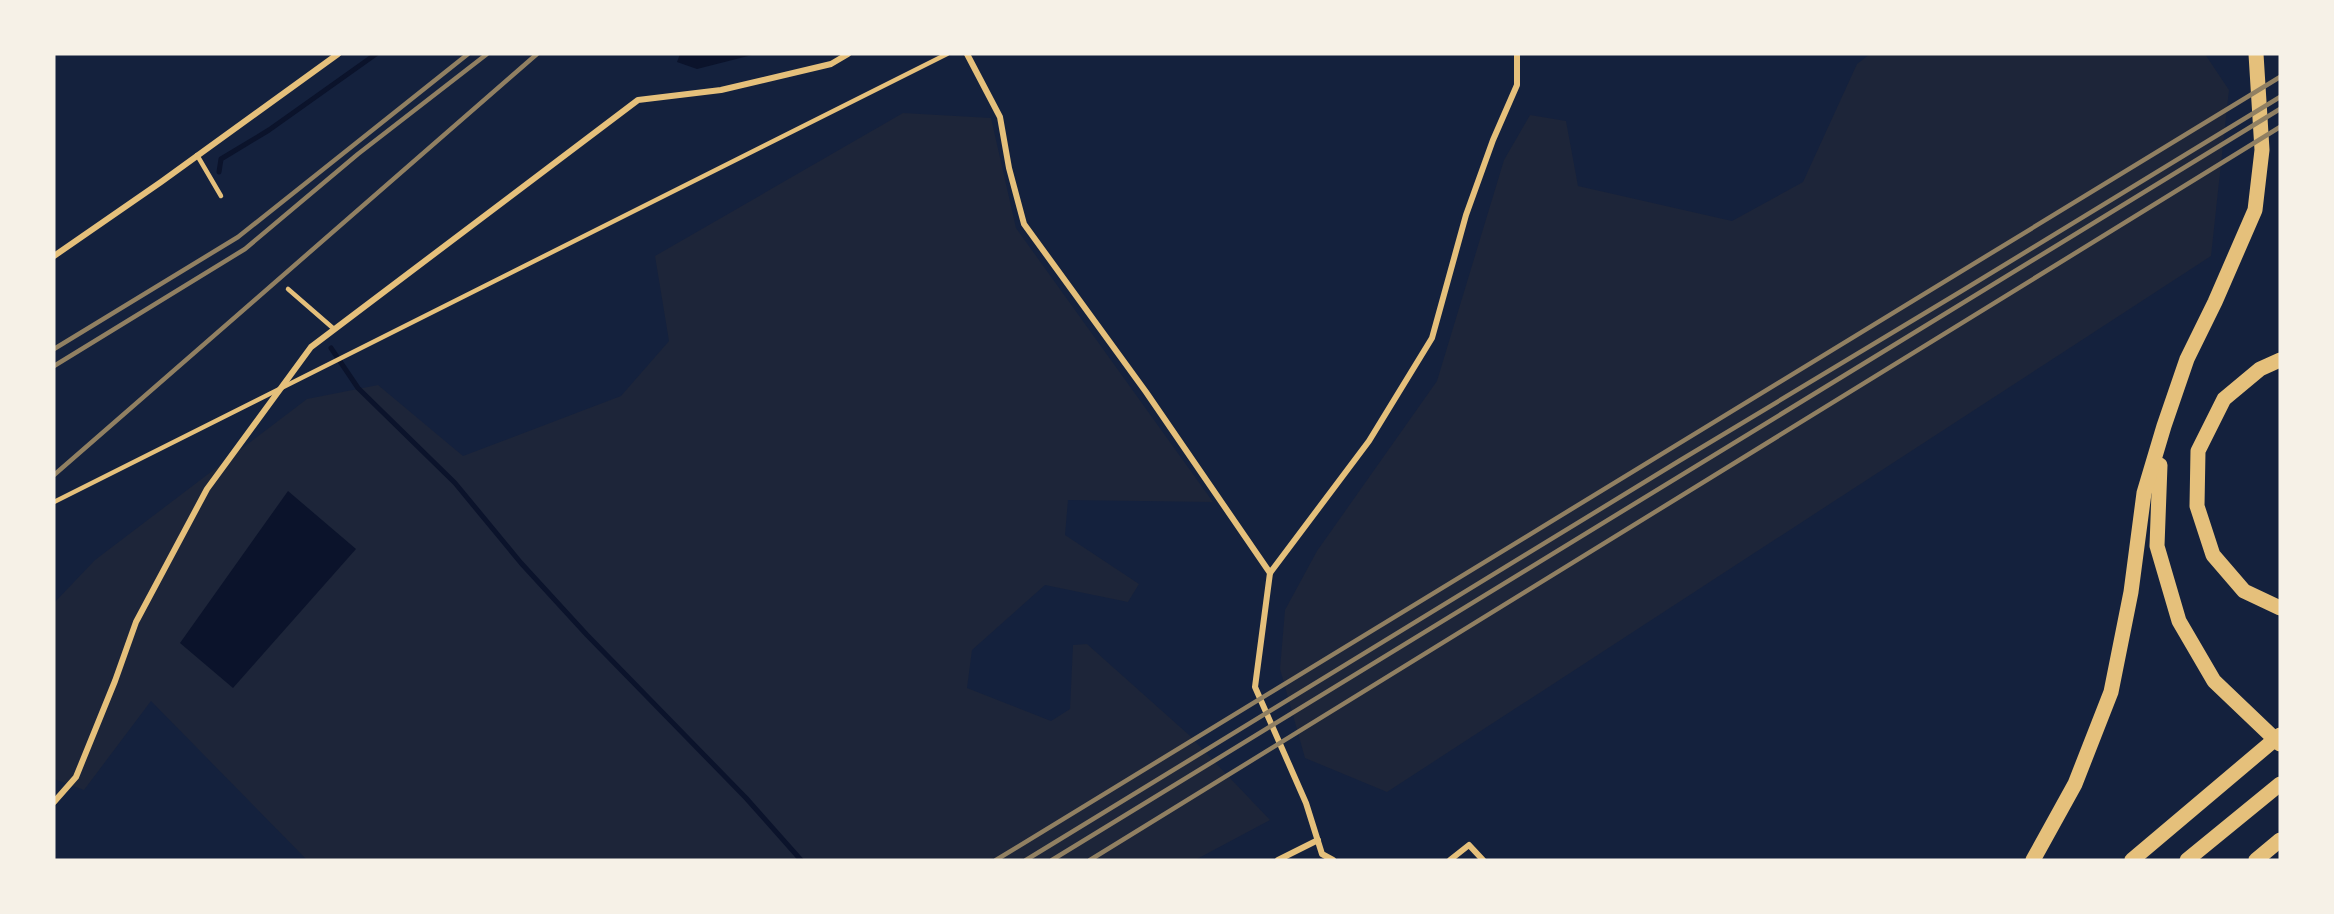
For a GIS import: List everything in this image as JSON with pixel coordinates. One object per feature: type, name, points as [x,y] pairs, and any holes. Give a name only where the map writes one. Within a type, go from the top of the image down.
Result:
[{"type":"highway","points":[[2033,860],[2075,783],[2111,692],[2131,592],[2144,494],[2164,426],[2187,359],[2255,210],[2262,150],[2256,54]]},
{"type":"highway","points":[[2280,360],[2260,369],[2224,399],[2198,451],[2197,506],[2213,555],[2244,591],[2280,608]]},
{"type":"highway","points":[[2164,426],[2157,487],[2157,546],[2179,621],[2214,681],[2280,744]]},
{"type":"highway","points":[[2132,860],[2280,735]]},
{"type":"highway","points":[[2187,860],[2280,784]]},
{"type":"highway","points":[[2256,860],[2280,840]]},
{"type":"street","points":[[54,256],[338,54]]},
{"type":"street","points":[[54,802],[76,777],[136,622],[207,489],[311,347],[638,100],[721,90],[831,64],[848,54]]},
{"type":"street","points":[[967,54],[1000,117],[1009,168],[1024,224],[1146,392],[1270,573]]},
{"type":"street","points":[[1333,860],[1322,854],[1306,803],[1255,687],[1270,573],[1369,441],[1432,338],[1466,215],[1493,140],[1517,85],[1517,54]]},
{"type":"street","points":[[1278,860],[1318,840]]},
{"type":"street","points":[[1450,860],[1469,845],[1482,860]]},
{"type":"lane","points":[[54,502],[947,54]]},
{"type":"lane","points":[[197,155],[221,196]]},
{"type":"lane","points":[[288,289],[334,329]]},
{"type":"shaded area","points":[[680,54],[756,54],[697,69],[677,62]]},
{"type":"shaded area","points":[[1870,54],[2205,54],[2229,90],[2211,256],[1387,792],[1305,758],[1280,669],[1285,610],[1317,551],[1437,381],[1504,160],[1530,115],[1566,121],[1578,186],[1732,221],[1803,182],[1857,64]]},
{"type":"shaded area","points":[[903,113],[991,118],[1016,228],[1213,502],[1068,500],[1065,535],[1139,584],[1128,602],[1045,585],[972,650],[967,688],[1051,721],[1070,709],[1073,645],[1087,644],[1189,735],[1270,820],[1195,860],[307,860],[151,701],[84,790],[54,779],[54,603],[95,560],[307,399],[378,385],[463,456],[621,396],[669,341],[655,256]]},
{"type":"shaded area","points":[[288,491],[356,549],[233,688],[180,643]]},
{"type":"waterway","points":[[219,172],[221,159],[269,130],[376,54]]},
{"type":"waterway","points":[[331,348],[358,388],[455,483],[521,563],[587,635],[746,798],[801,860]]},
{"type":"railway","points":[[54,349],[238,237],[468,54]]},
{"type":"railway","points":[[54,366],[245,249],[358,154],[487,54]]},
{"type":"railway","points":[[54,475],[537,54]]},
{"type":"railway","points":[[996,860],[2280,77]]},
{"type":"railway","points":[[1026,860],[2280,97]]},
{"type":"railway","points":[[1052,860],[2280,109]]},
{"type":"railway","points":[[1090,860],[2280,127]]}]
